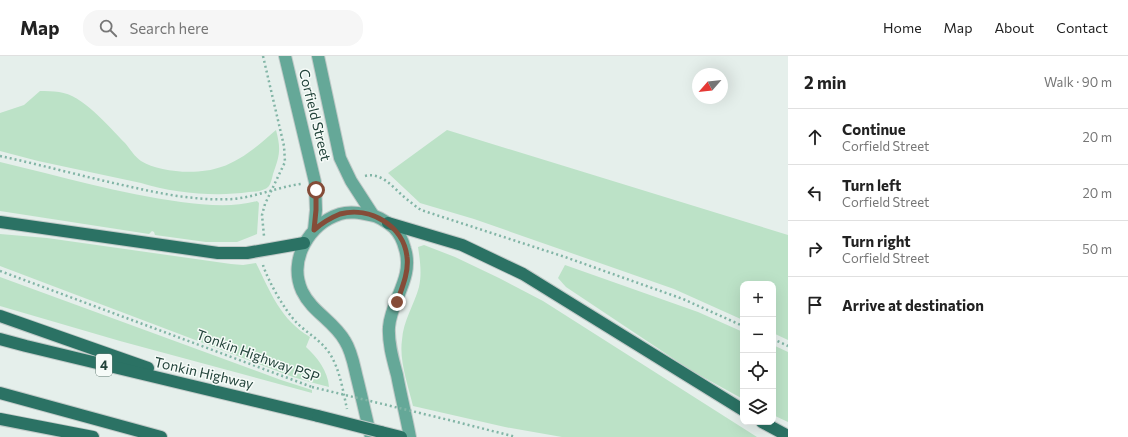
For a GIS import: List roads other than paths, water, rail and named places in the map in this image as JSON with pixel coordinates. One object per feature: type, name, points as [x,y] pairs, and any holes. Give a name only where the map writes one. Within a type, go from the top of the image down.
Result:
[{"type":"highway","points":[[0,222],[218,253],[247,253],[304,243]]},
{"type":"highway","points":[[388,223],[462,245],[523,274],[740,408]]},
{"type":"highway","points":[[0,316],[208,390]]},
{"type":"highway","name":"Tonkin Highway","points":[[0,339],[400,437]]},
{"type":"highway","points":[[0,393],[161,437]]},
{"type":"highway","points":[[0,419],[93,437]]},
{"type":"highway","points":[[769,425],[788,436]]},
{"type":"main road","name":"Corfield Street","points":[[285,56],[315,182],[316,210],[314,230]]},
{"type":"main road","name":"Corfield Street","points":[[318,56],[340,158],[351,181],[373,215]]},
{"type":"main road","name":"Corfield Street","points":[[371,437],[351,354],[345,340],[332,325],[309,304],[302,290],[298,274],[299,258],[304,243],[314,230],[326,220],[341,214],[357,212],[373,215],[388,223],[398,232],[404,243],[407,257],[407,271],[389,327],[391,352],[410,437]]}]
